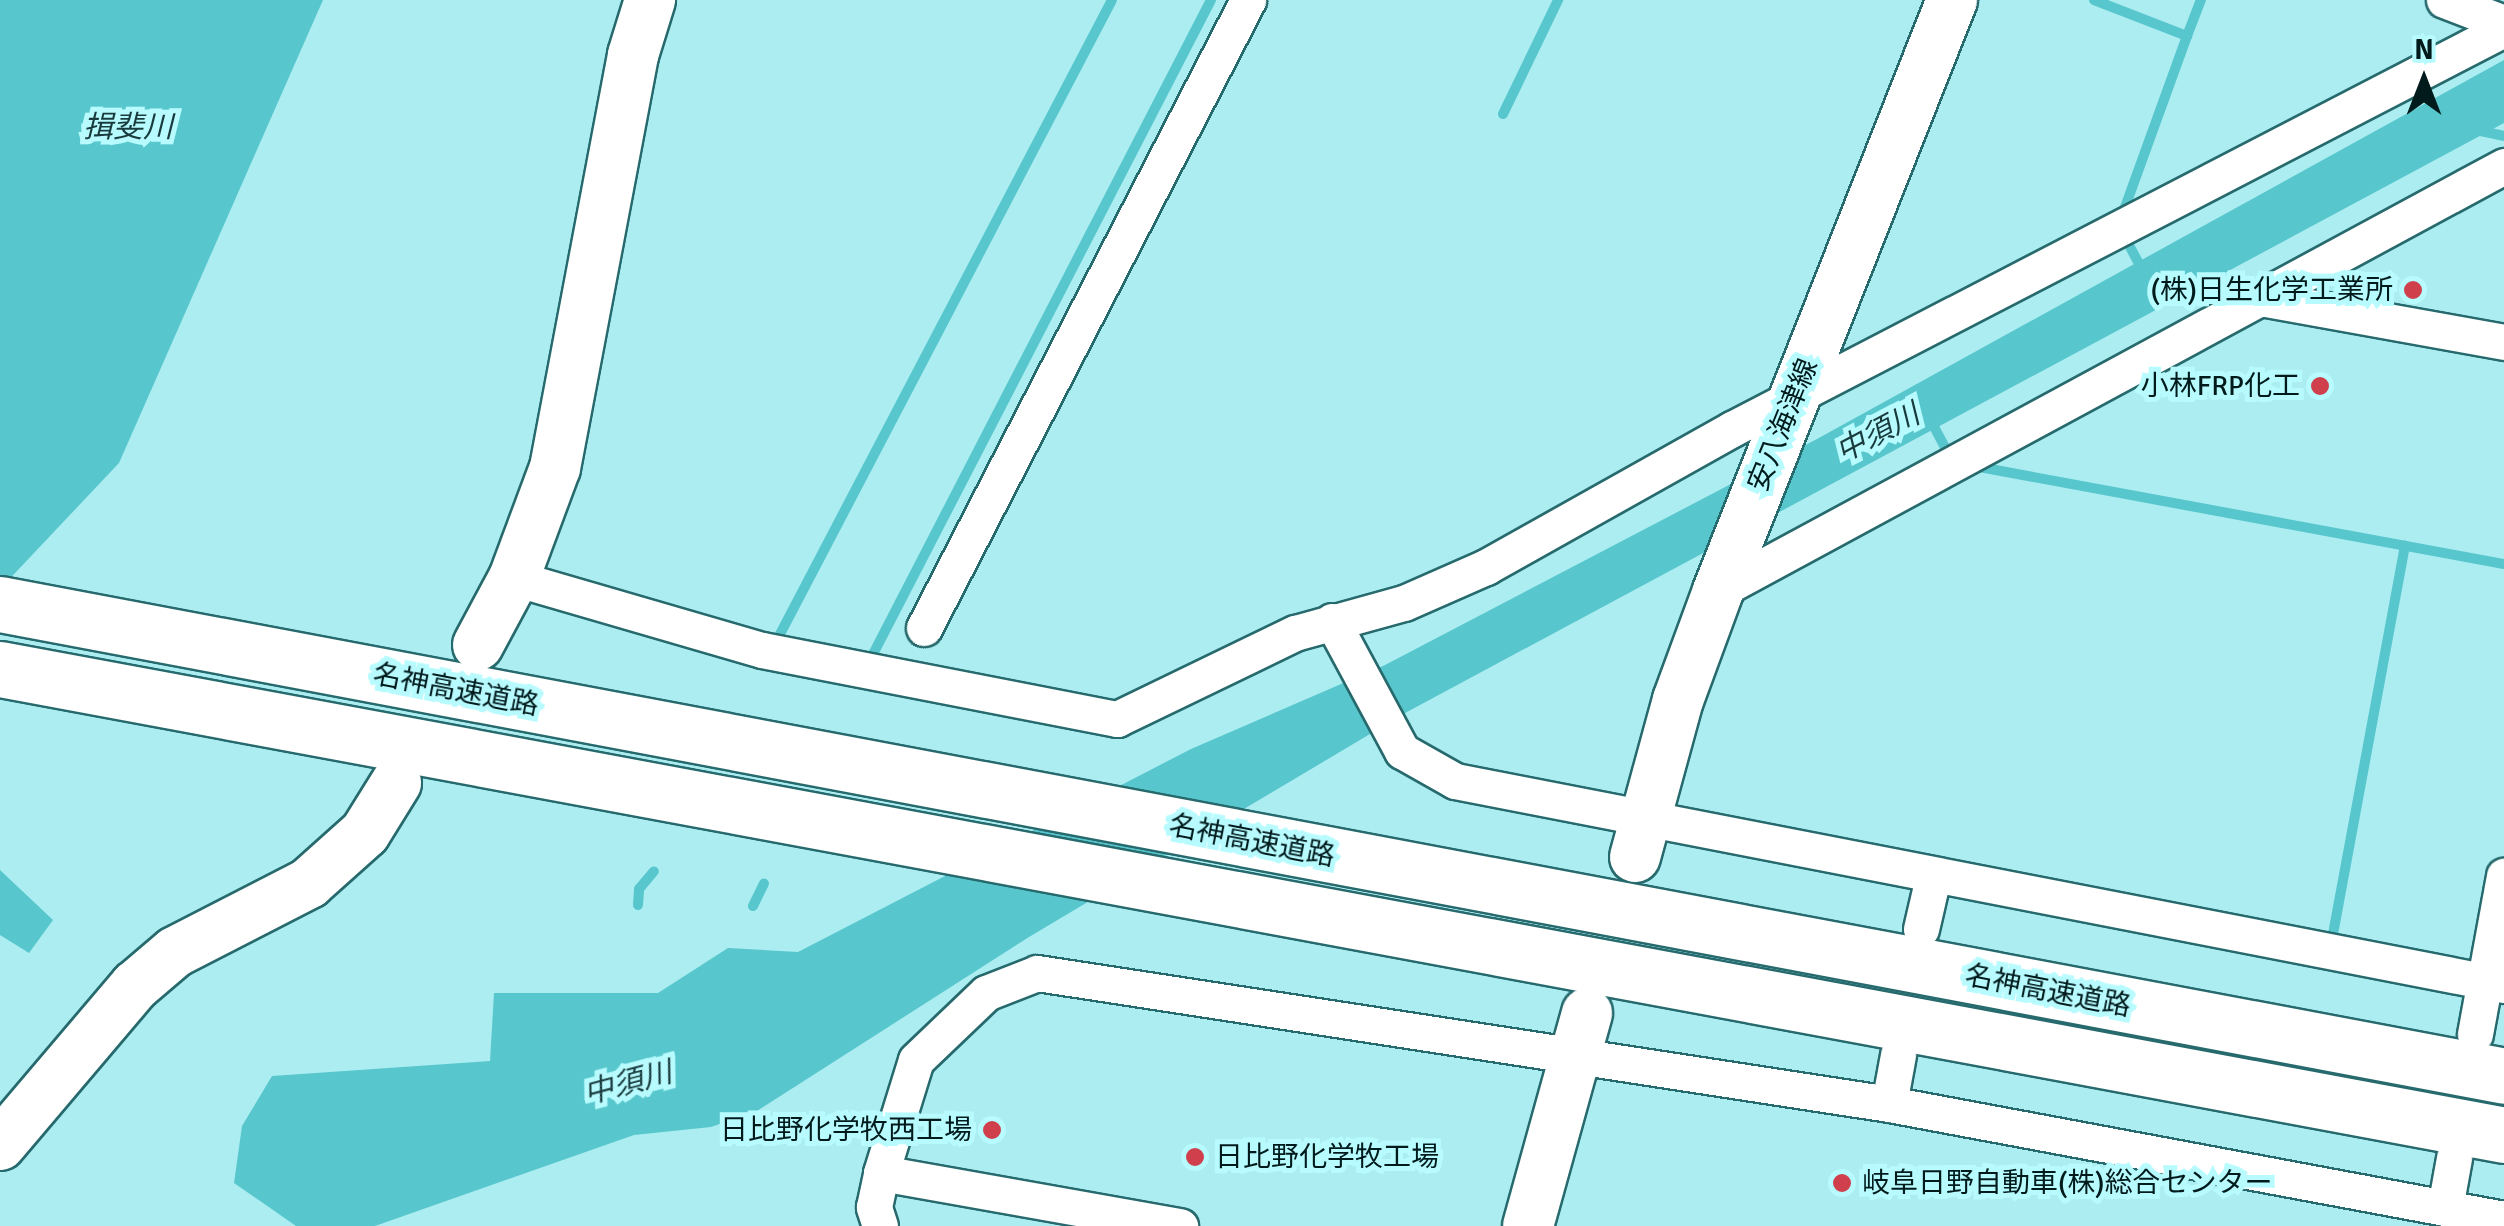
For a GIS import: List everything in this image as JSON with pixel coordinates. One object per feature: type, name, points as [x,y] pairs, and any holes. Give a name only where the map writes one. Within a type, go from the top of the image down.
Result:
[{"type":"highway","name":"名神高速道路","points":[[0,604],[2490,1055]]},
{"type":"highway","name":"名神高速道路","points":[[0,669],[2504,1136]]},
{"type":"street","points":[[478,645],[514,578],[555,468],[633,55],[650,0]]},
{"type":"street","points":[[924,628],[1248,0]]},
{"type":"street","name":"安八海津線","points":[[1640,840],[1678,700],[1723,576],[1952,0]]},
{"type":"street","points":[[2444,0],[2504,26]]},
{"type":"street","points":[[514,578],[762,650],[1117,719],[1338,634],[1486,567],[1789,412],[2504,26]]},
{"type":"street","points":[[1723,576],[2504,166]]},
{"type":"street","points":[[2254,297],[2504,342]]},
{"type":"street","points":[[1338,634],[1402,750],[1455,781],[1640,840],[1933,876],[2494,983]]},
{"type":"street","points":[[0,1145],[135,986],[175,952],[308,883],[365,833],[396,783]]},
{"type":"street","points":[[1921,929],[1933,876]]},
{"type":"street","points":[[2490,1055],[2504,876]]},
{"type":"street","points":[[880,1226],[874,1206],[881,1172],[916,1060],[986,993],[1037,973],[1573,1060],[1889,1104],[2504,1219]]},
{"type":"street","points":[[1528,1226],[1587,1013]]},
{"type":"street","points":[[1889,1104],[1898,1055]]},
{"type":"street","points":[[2444,1208],[2454,1158]]},
{"type":"street","points":[[881,1172],[1180,1226]]},
{"type":"water","name":"揖斐川","points":[[0,0],[323,0],[119,463],[0,589]]},
{"type":"water","name":"中須川","points":[[2504,60],[2504,123],[1407,712],[1029,937],[757,1111],[711,1127],[634,1135],[375,1226],[296,1226],[234,1183],[242,1126],[272,1076],[490,1061],[494,993],[658,993],[728,948],[798,952],[1191,749],[1385,665],[1817,439]]},
{"type":"water","points":[[0,870],[53,920],[29,953],[0,935]]},
{"type":"waterway","points":[[778,638],[1112,0]]},
{"type":"waterway","points":[[870,660],[1211,0]]},
{"type":"waterway","points":[[1503,114],[1558,0]]},
{"type":"waterway","points":[[2094,0],[2187,36],[2121,218]]},
{"type":"waterway","points":[[2187,36],[2201,0]]},
{"type":"waterway","points":[[2476,130],[2504,136]]},
{"type":"waterway","points":[[2129,245],[2143,271]]},
{"type":"waterway","name":"中須川","points":[[1930,419],[1950,457]]},
{"type":"waterway","points":[[1974,466],[2504,564]]},
{"type":"waterway","points":[[2333,934],[2405,546]]},
{"type":"waterway","points":[[638,905],[639,889],[654,871]]},
{"type":"waterway","points":[[753,906],[764,883]]},
{"type":"place","name":"(株)日生化学工業所","points":[[2413,290]]},
{"type":"place","name":"小林FRP化工","points":[[2320,386]]},
{"type":"place","name":"日比野化学牧西工場","points":[[992,1130]]},
{"type":"place","name":"日比野化学牧工場","points":[[1195,1157]]},
{"type":"place","name":"岐阜日野自動車(株)総合センター","points":[[1842,1183]]}]
